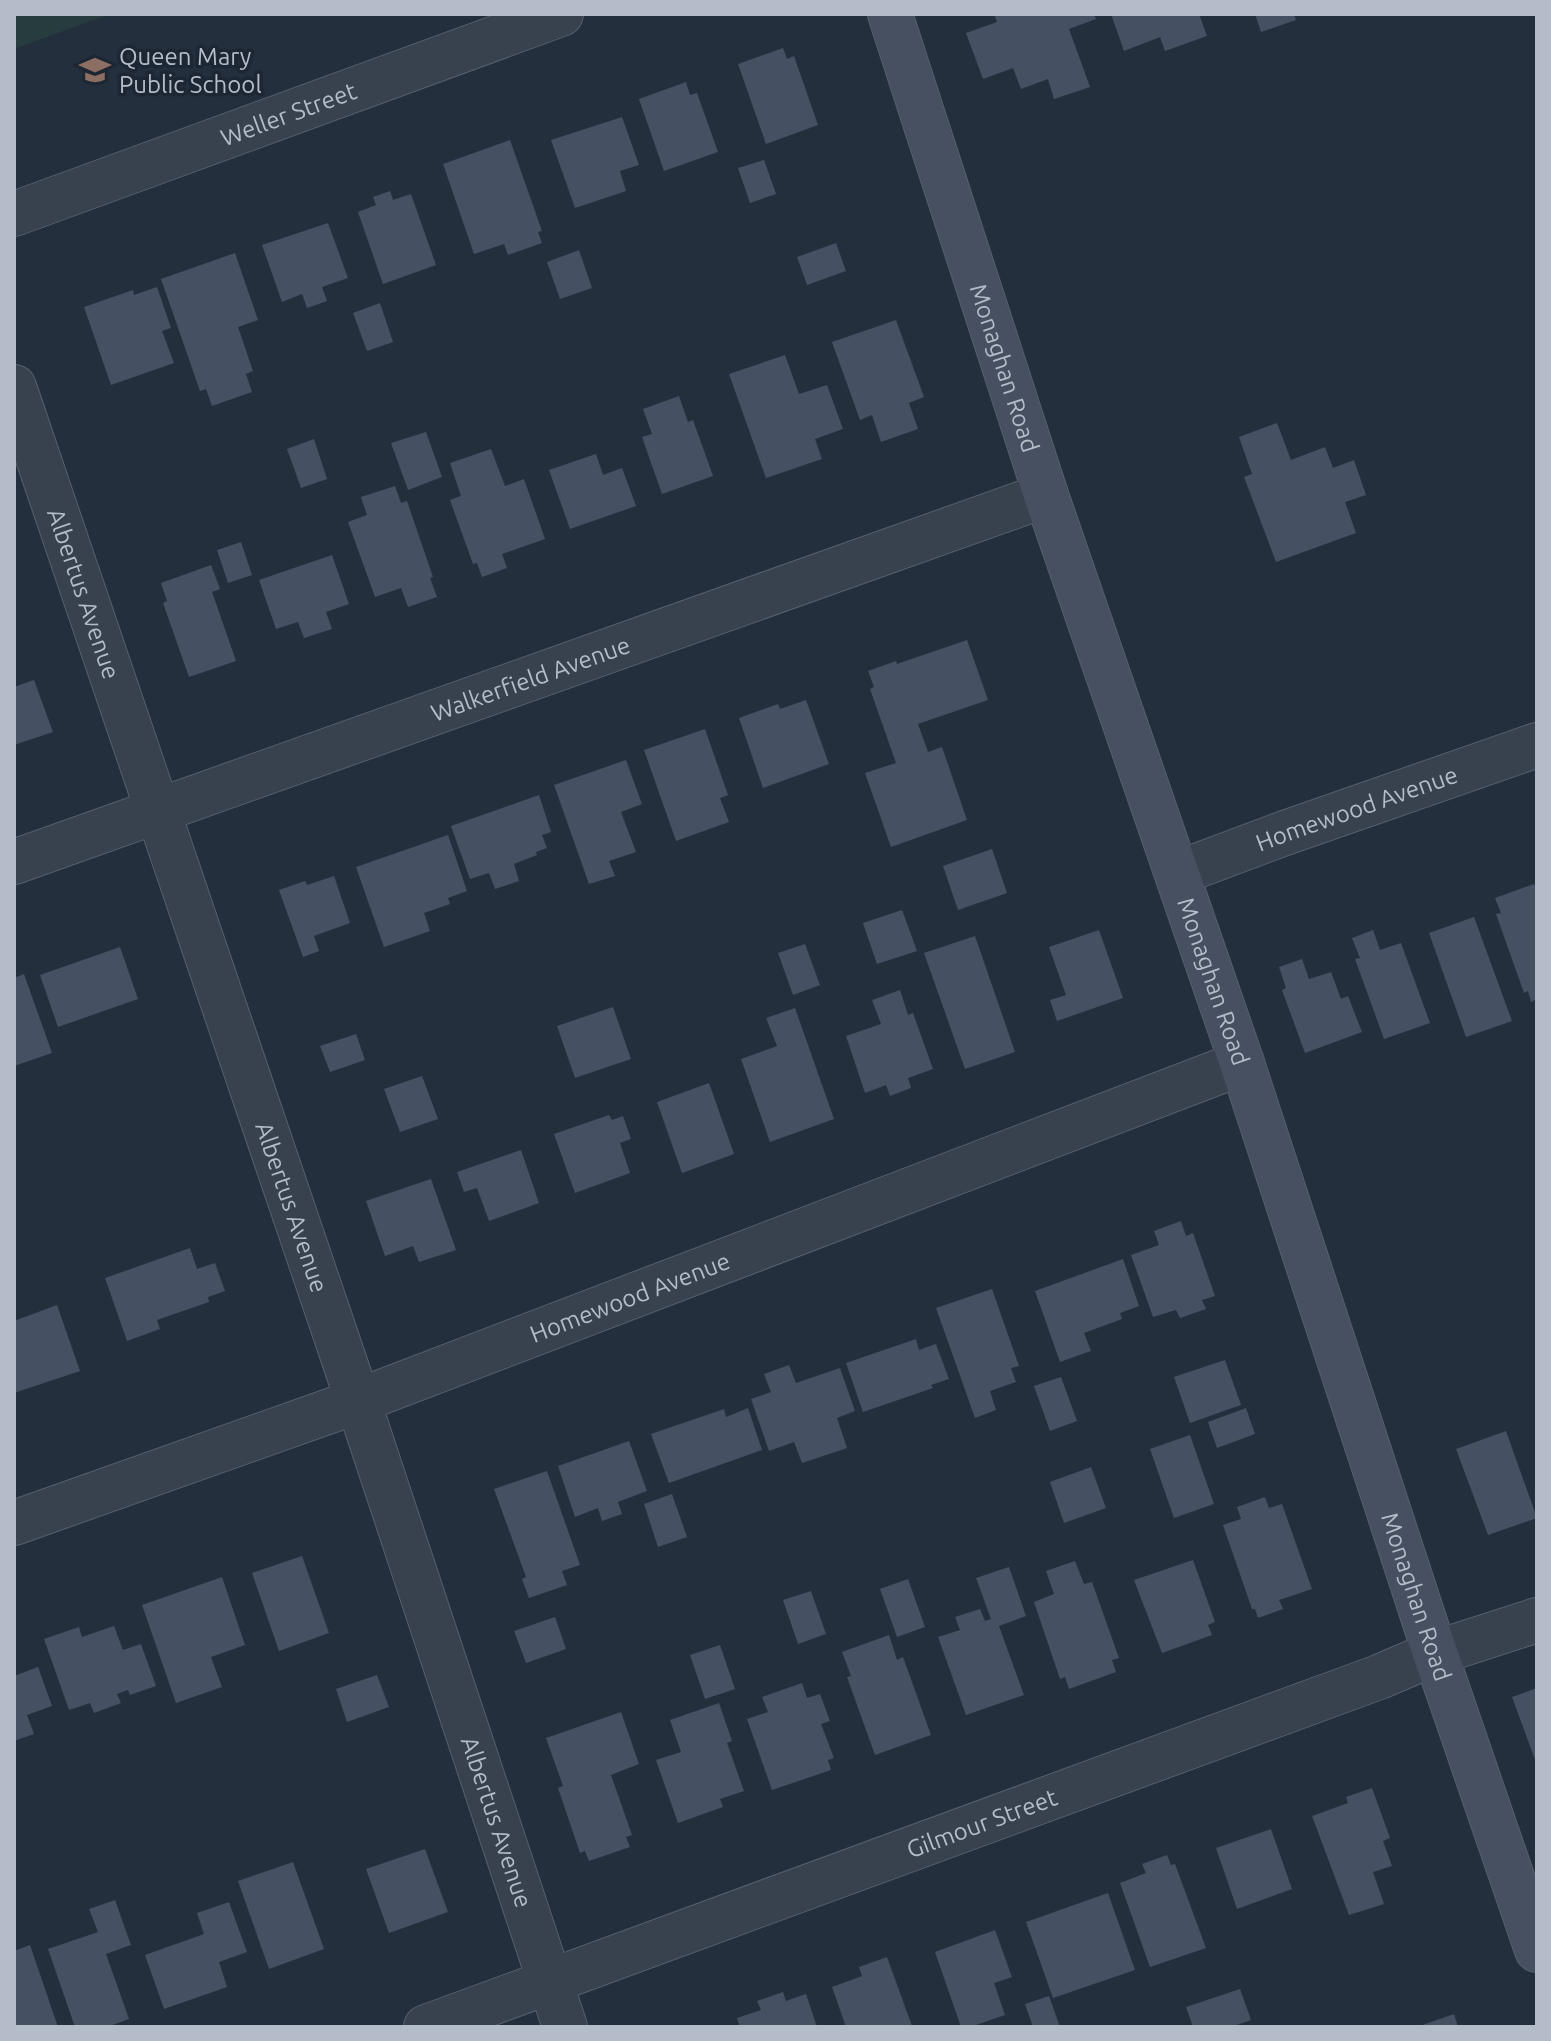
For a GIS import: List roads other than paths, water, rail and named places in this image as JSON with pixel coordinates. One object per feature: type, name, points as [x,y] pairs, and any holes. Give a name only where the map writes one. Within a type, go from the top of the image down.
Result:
[{"type":"main road","name":"Monaghan Road","points":[[890,14],[1046,495],[1178,873],[1435,1653],[1537,1950]]},
{"type":"street","name":"Weller Street","points":[[14,214],[561,14]]},
{"type":"street","name":"Albertus Avenue","points":[[14,387],[358,1401],[565,2027]]},
{"type":"street","name":"Walkerfield Avenue","points":[[14,862],[1046,495]]},
{"type":"street","name":"Homewood Avenue","points":[[1178,873],[1537,745]]},
{"type":"street","name":"Homewood Avenue","points":[[14,1523],[358,1401],[1242,1063]]},
{"type":"street","name":"Gilmour Street","points":[[426,2027],[1364,1683],[1435,1653],[1537,1620]]},
{"type":"place","name":"Queen Mary Public School","points":[[95,70]]}]
